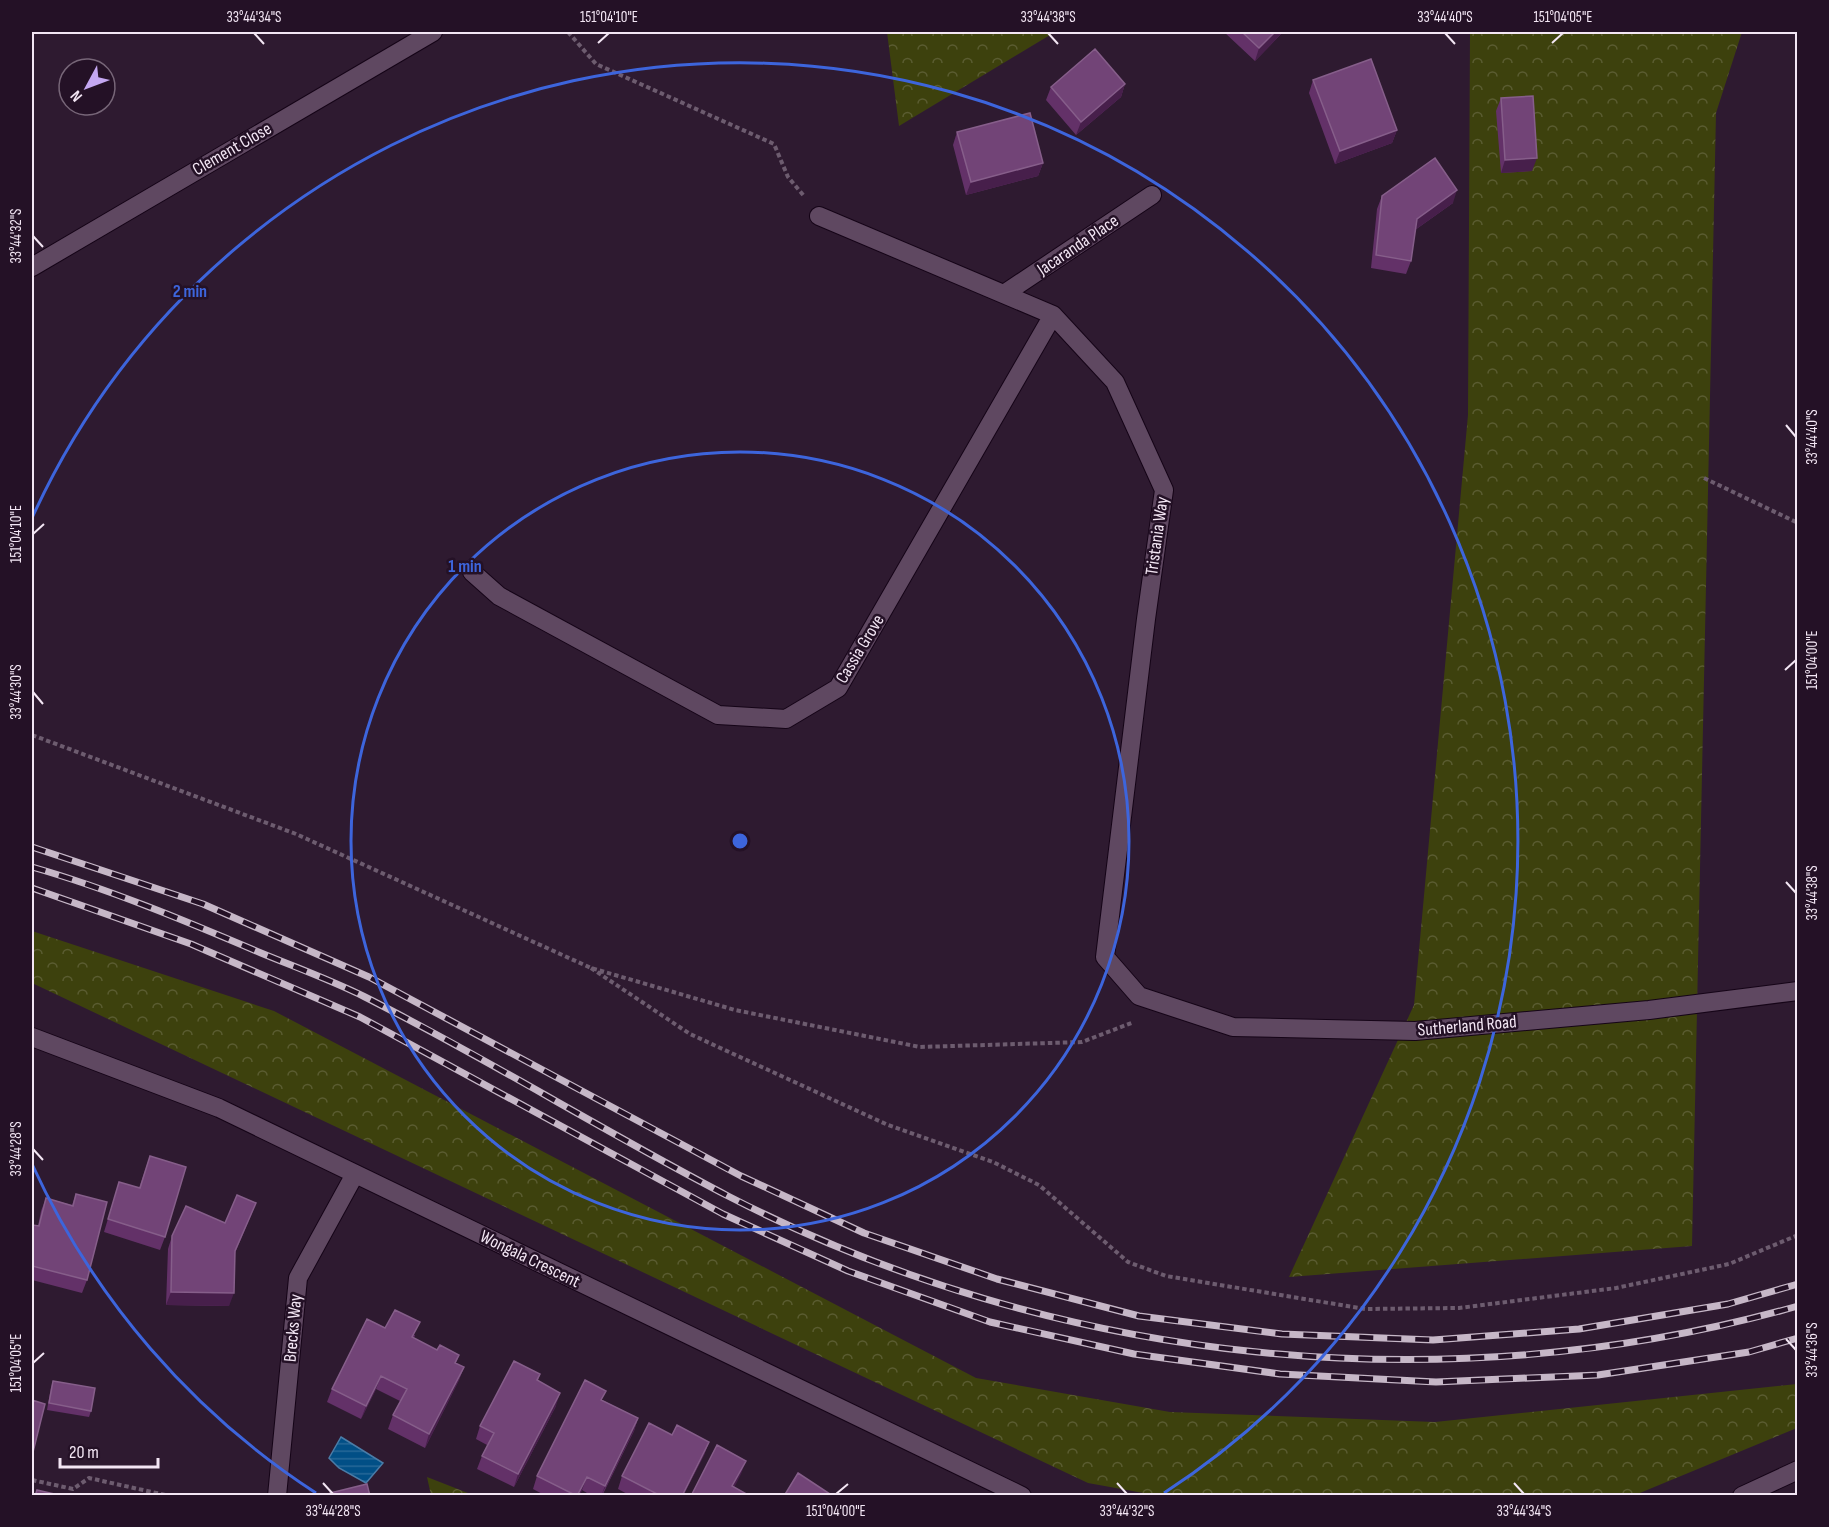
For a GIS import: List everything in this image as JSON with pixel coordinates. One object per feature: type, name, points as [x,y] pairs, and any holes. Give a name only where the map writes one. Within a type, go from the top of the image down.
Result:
[{"type":"street","name":"Clement Close","points":[[32,267],[433,32]]},
{"type":"street","name":"Jacaranda Place","points":[[1004,294],[1152,195]]},
{"type":"street","name":"Tristania Way","points":[[819,216],[1053,315],[1115,382],[1164,490],[1105,957],[1139,996]]},
{"type":"street","name":"Cassia Grove","points":[[472,572],[500,596],[718,715],[786,719],[838,687],[1053,315]]},
{"type":"street","name":"Sutherland Road","points":[[1139,996],[1233,1027],[1415,1031],[1649,1010],[1797,991]]},
{"type":"street","name":"Wongala Crescent","points":[[32,1037],[219,1108],[1023,1496]]},
{"type":"street","name":"Brecks Way","points":[[277,1496],[298,1278],[355,1174]]},
{"type":"street","points":[[1742,1496],[1797,1470]]},
{"type":"path","points":[[568,32],[596,64],[774,144],[788,177],[819,216]]},
{"type":"path","points":[[1704,478],[1797,523]]},
{"type":"path","points":[[32,735],[296,834],[591,968],[735,1010],[920,1047],[1082,1042],[1173,1007]]},
{"type":"path","points":[[591,968],[690,1034],[888,1125],[993,1162],[1039,1185],[1128,1262],[1166,1276],[1365,1309],[1459,1308],[1617,1288],[1729,1264],[1797,1235]]},
{"type":"path","points":[[32,1480],[73,1489],[90,1478],[171,1496]]},
{"type":"green space","points":[[887,32],[1055,32],[899,126]]},
{"type":"green space","points":[[1470,32],[1742,32],[1716,113],[1692,1246],[1289,1277],[1414,1005],[1468,415]]},
{"type":"green space","points":[[32,931],[274,1011],[976,1378],[1170,1412],[1435,1422],[1797,1384],[1797,1428],[1635,1495],[1160,1496],[1088,1483],[32,983]]},
{"type":"green space","points":[[427,1477],[473,1495],[431,1495]]},
{"type":"water","points":[[341,1437],[383,1463],[366,1483],[339,1468],[329,1458]]},
{"type":"building","points":[[1242,32],[1275,32],[1259,48]]},
{"type":"building","points":[[1095,49],[1125,84],[1081,122],[1051,87]]},
{"type":"building","points":[[1371,59],[1397,130],[1340,151],[1313,80]]},
{"type":"building","points":[[1533,96],[1537,158],[1505,160],[1501,98]]},
{"type":"building","points":[[1030,113],[1043,163],[971,182],[957,132]]},
{"type":"building","points":[[1435,158],[1457,190],[1417,219],[1411,261],[1376,255],[1382,196]]},
{"type":"building","points":[[150,1156],[186,1167],[165,1237],[108,1219],[119,1182],[140,1188]]},
{"type":"building","points":[[76,1194],[107,1202],[87,1280],[32,1266],[33,1225],[39,1226],[46,1198],[73,1206]]},
{"type":"building","points":[[237,1195],[256,1203],[235,1251],[234,1293],[171,1292],[172,1236],[186,1206],[225,1223]]},
{"type":"building","points":[[395,1310],[420,1322],[412,1337],[437,1350],[440,1345],[459,1355],[455,1363],[464,1367],[429,1434],[393,1415],[407,1389],[381,1376],[366,1406],[332,1389],[367,1319],[385,1328]]},
{"type":"building","points":[[514,1361],[540,1374],[537,1380],[560,1393],[518,1474],[482,1456],[494,1433],[480,1426]]},
{"type":"building","points":[[585,1380],[606,1391],[601,1400],[638,1418],[605,1486],[587,1477],[577,1496],[537,1476]]},
{"type":"building","points":[[53,1381],[95,1388],[91,1411],[49,1403]]},
{"type":"building","points":[[32,1400],[45,1404],[32,1456]]},
{"type":"building","points":[[649,1423],[672,1435],[677,1425],[709,1442],[682,1496],[661,1496],[622,1476]]},
{"type":"building","points":[[717,1445],[746,1461],[732,1486],[750,1496],[691,1496]]},
{"type":"building","points":[[798,1473],[833,1496],[784,1496]]},
{"type":"building","points":[[367,1484],[370,1496],[331,1496],[330,1493]]},
{"type":"building","points":[[37,1490],[63,1496],[35,1496]]},
{"type":"railway","points":[[32,847],[203,904],[369,977],[741,1176],[864,1233],[997,1279],[1139,1316],[1282,1334],[1433,1340],[1579,1329],[1728,1304],[1798,1284]]},
{"type":"railway","points":[[32,867],[147,906],[352,991],[456,1045],[728,1196],[853,1253],[983,1298],[1116,1331],[1253,1352],[1390,1359],[1528,1355],[1664,1337],[1798,1306]]},
{"type":"railway","points":[[32,888],[191,944],[360,1017],[723,1214],[848,1271],[990,1322],[1134,1354],[1280,1374],[1436,1382],[1598,1375],[1749,1352],[1798,1338]]}]
